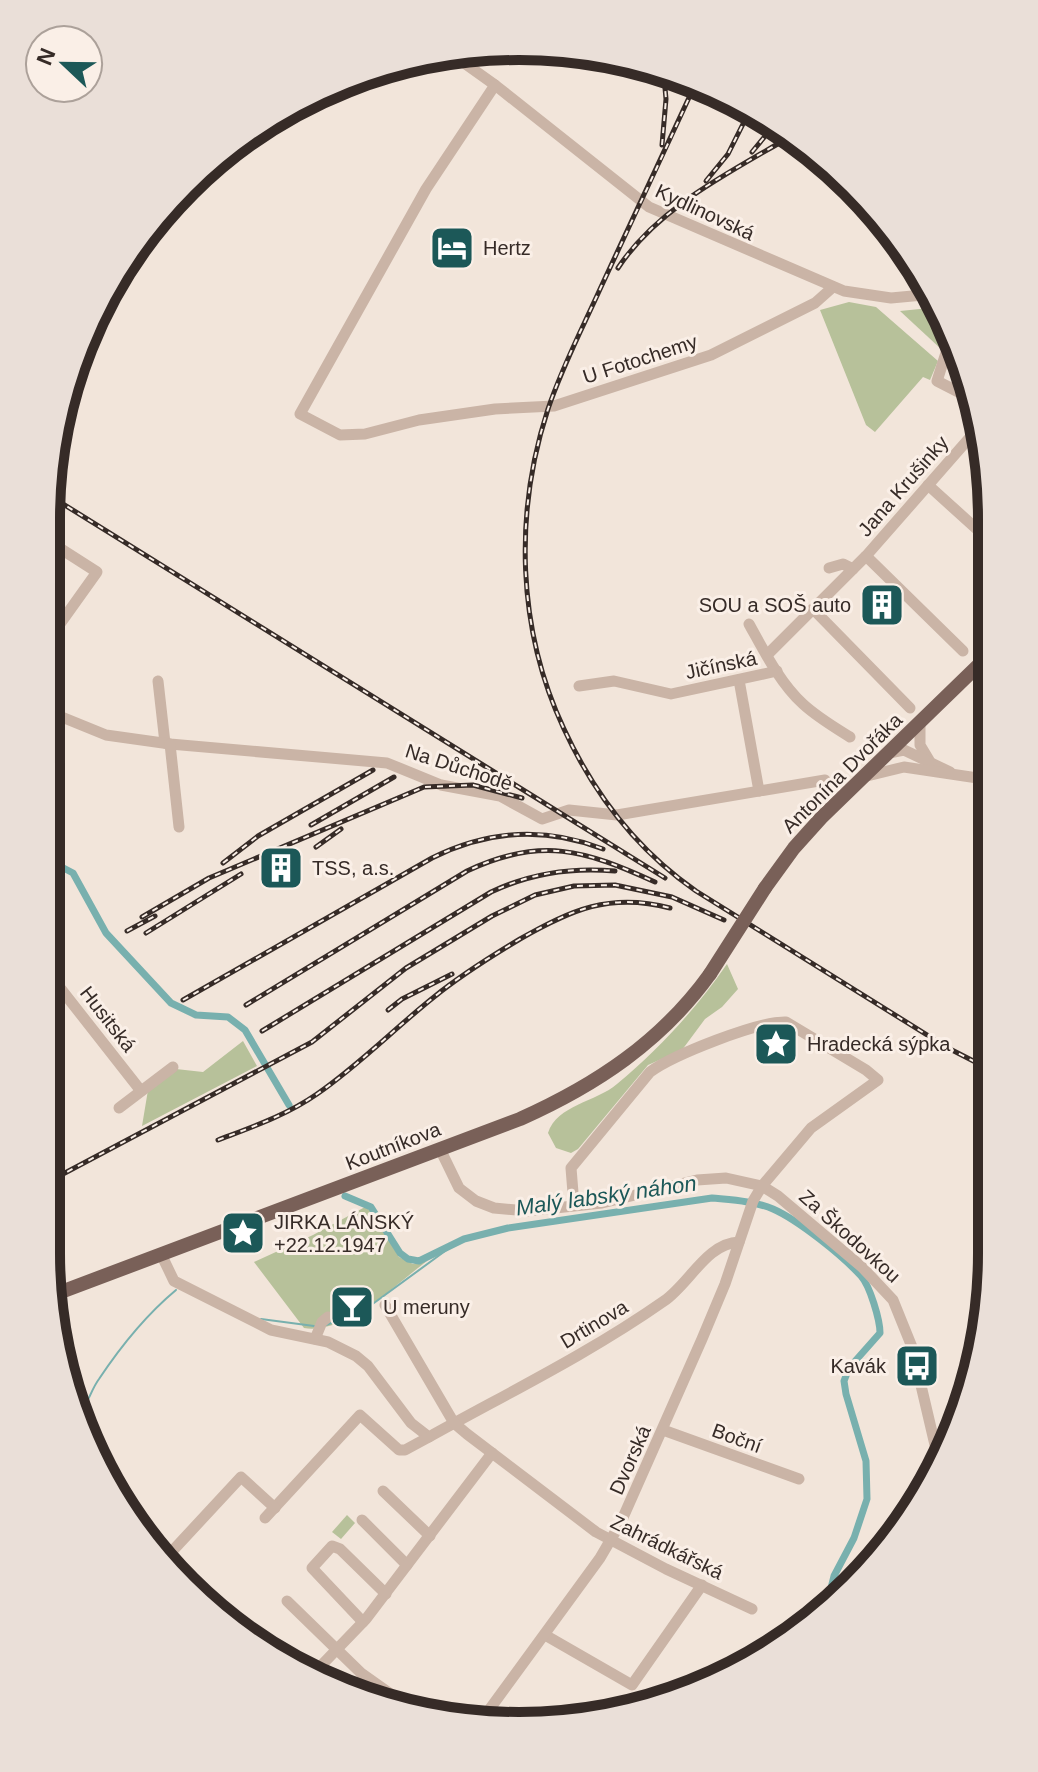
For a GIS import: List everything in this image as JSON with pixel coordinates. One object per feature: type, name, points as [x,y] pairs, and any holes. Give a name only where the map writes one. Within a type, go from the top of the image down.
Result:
[{"type":"main road","name":"Antonína Dvořáka","points":[[710,974],[765,888],[801,839],[978,666]]},
{"type":"main road","name":"Koutníkova","points":[[62,1292],[520,1119],[592,1083],[663,1030],[710,974]]},
{"type":"street","name":"Kydlinovská","points":[[465,63],[641,203],[833,287],[891,298],[920,295]]},
{"type":"street","name":"U Fotochemy","points":[[495,85],[426,189],[300,414],[347,436],[495,409],[554,406],[711,355],[815,303],[833,287]]},
{"type":"street","points":[[946,352],[937,381],[960,393]]},
{"type":"street","name":"Jana Krušinky","points":[[767,655],[866,556],[970,437]]},
{"type":"street","points":[[928,485],[978,530]]},
{"type":"street","points":[[60,548],[97,572],[60,624]]},
{"type":"street","points":[[866,556],[963,651]]},
{"type":"street","points":[[829,568],[843,564],[853,569]]},
{"type":"street","points":[[813,609],[910,708]]},
{"type":"street","points":[[749,624],[777,671],[802,703],[850,737]]},
{"type":"street","name":"Jičínská","points":[[579,686],[614,681],[671,694],[777,671]]},
{"type":"street","points":[[739,680],[759,791]]},
{"type":"street","points":[[158,681],[179,827]]},
{"type":"street","name":"Na Důchodě","points":[[60,716],[106,735],[387,763],[441,785],[500,796],[542,819],[569,810],[615,815],[825,780]]},
{"type":"street","points":[[920,724],[920,745],[933,768]]},
{"type":"street","points":[[897,747],[906,760],[961,777],[978,779]]},
{"type":"street","points":[[863,777],[904,767],[933,768]]},
{"type":"street","name":"Husitská","points":[[60,988],[141,1091]]},
{"type":"street","points":[[574,1205],[571,1168],[650,1072],[659,1065],[714,1042],[774,1022],[786,1022],[878,1080],[811,1128],[762,1186]]},
{"type":"street","points":[[119,1108],[173,1067]]},
{"type":"street","name":"Za Škodovkou","points":[[440,1149],[455,1184],[476,1201],[494,1208],[527,1211],[617,1200],[697,1180],[726,1178],[762,1186],[862,1267],[893,1300],[912,1347],[935,1446]]},
{"type":"street","name":"Dvorská","points":[[488,1711],[611,1541],[634,1498],[720,1298],[751,1206],[762,1186]]},
{"type":"street","name":"Drtinova","points":[[454,1423],[637,1320],[673,1295],[714,1251],[728,1242],[739,1242]]},
{"type":"street","points":[[161,1254],[174,1281],[271,1330],[336,1346],[362,1361],[411,1423],[429,1437]]},
{"type":"street","name":"Zahrádkářská","points":[[385,1305],[454,1423],[611,1541],[752,1609]]},
{"type":"street","points":[[315,1339],[322,1322],[328,1317]]},
{"type":"street","points":[[265,1518],[357,1412],[399,1450],[405,1450],[454,1423]]},
{"type":"street","name":"Boční","points":[[663,1430],[799,1479]]},
{"type":"street","points":[[320,1667],[386,1594],[492,1453]]},
{"type":"street","points":[[171,1552],[241,1477],[275,1508]]},
{"type":"street","points":[[383,1491],[430,1536]]},
{"type":"street","points":[[362,1520],[407,1565]]},
{"type":"street","points":[[363,1622],[312,1568],[332,1546],[340,1549],[386,1594]]},
{"type":"street","points":[[545,1635],[632,1685],[702,1585]]},
{"type":"street","points":[[287,1601],[361,1673],[389,1693]]},
{"type":"green space","points":[[849,302],[876,307],[938,361],[930,380],[923,377],[875,432],[866,425],[820,310]]},
{"type":"green space","points":[[927,308],[943,342],[941,349],[900,311]]},
{"type":"green space","points":[[727,964],[738,989],[722,1007],[705,1019],[682,1050],[648,1065],[578,1149],[571,1153],[556,1148],[548,1133],[560,1116],[608,1090],[633,1070],[689,1013]]},
{"type":"green space","points":[[243,1041],[257,1066],[142,1126],[148,1090],[176,1069],[203,1072]]},
{"type":"green space","points":[[365,1207],[371,1211],[399,1257],[413,1264],[427,1261],[353,1316],[320,1328],[304,1328],[254,1262]]},
{"type":"green space","points":[[347,1515],[355,1523],[341,1539],[332,1532]]},
{"type":"waterway","name":"Malý labský náhon","points":[[60,866],[73,873],[106,933],[171,1003],[196,1015],[228,1017],[245,1030],[289,1105]]},
{"type":"waterway","name":"Malý labský náhon","points":[[345,1196],[371,1207],[400,1253],[408,1259],[419,1261],[464,1239],[508,1228],[712,1198],[773,1209],[831,1248],[864,1281],[874,1303],[880,1333],[849,1368],[844,1381],[866,1461],[867,1499],[854,1538],[834,1576],[830,1590]]},
{"type":"waterway","points":[[326,1325],[363,1311],[452,1246]]},
{"type":"waterway","points":[[86,1405],[96,1384],[125,1343],[176,1290]]},
{"type":"waterway","points":[[261,1319],[314,1326]]},
{"type":"railway","points":[[662,145],[665,83]]},
{"type":"railway","points":[[691,93],[566,362],[537,449],[526,530],[526,570],[529,611],[548,691],[576,753],[603,798],[655,858],[696,891],[948,1048],[978,1063]]},
{"type":"railway","points":[[706,181],[728,154],[745,120]]},
{"type":"railway","points":[[752,152],[768,133]]},
{"type":"railway","points":[[618,268],[635,246],[675,208],[781,142]]},
{"type":"railway","points":[[61,502],[665,878]]},
{"type":"railway","points":[[223,863],[258,836],[373,770]]},
{"type":"railway","points":[[311,825],[394,777]]},
{"type":"railway","points":[[142,917],[209,878],[424,787],[473,785],[522,798]]},
{"type":"railway","points":[[316,847],[341,829]]},
{"type":"railway","points":[[183,1000],[453,849],[516,834],[559,837],[603,849]]},
{"type":"railway","points":[[246,1005],[467,871],[493,860],[518,853],[562,851],[606,862],[655,882]]},
{"type":"railway","points":[[262,1031],[491,892],[521,880],[552,873],[615,871]]},
{"type":"railway","points":[[146,933],[241,874]]},
{"type":"railway","points":[[60,1176],[312,1042],[406,968],[492,916],[535,895],[574,886],[615,885],[672,897],[724,920]]},
{"type":"railway","points":[[218,1140],[281,1114],[317,1094],[444,989],[487,959],[539,929],[574,912],[610,903],[628,902],[670,908]]},
{"type":"railway","points":[[127,931],[155,916]]},
{"type":"railway","points":[[388,1010],[402,999],[452,974]]},
{"type":"place","name":"Hertz","points":[[452,248]]},
{"type":"place","name":"SOU a SOŠ auto","points":[[882,605]]},
{"type":"place","name":"TSS, a.s.","points":[[281,868]]},
{"type":"place","name":"Hradecká sýpka","points":[[776,1044]]},
{"type":"place","name":"JIRKA LÁNSKÝ +22.12.1947","points":[[243,1233]]},
{"type":"place","name":"U meruny","points":[[352,1307]]},
{"type":"place","name":"Kavák","points":[[917,1366]]}]
